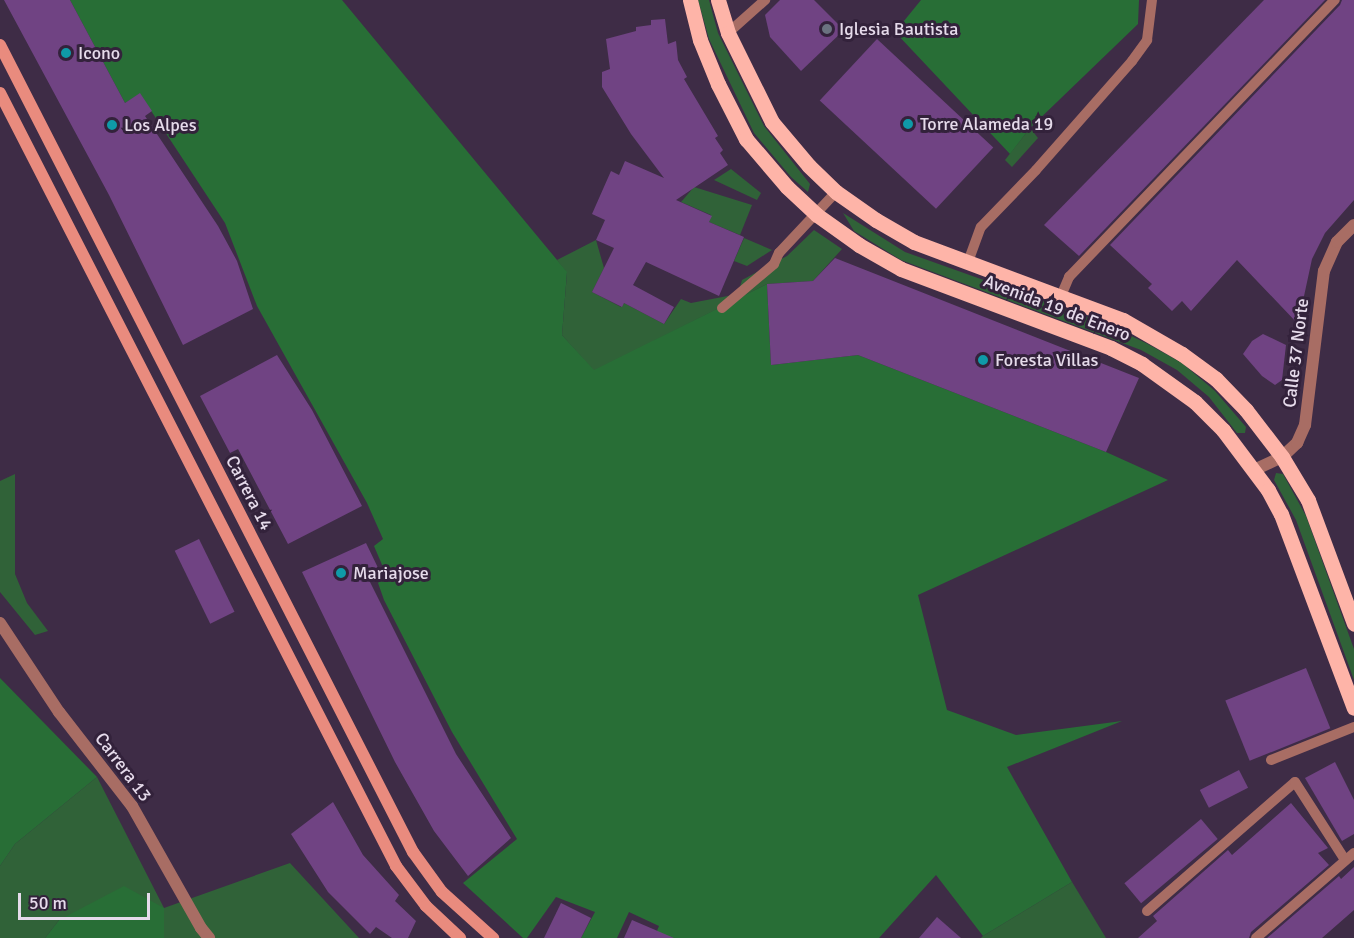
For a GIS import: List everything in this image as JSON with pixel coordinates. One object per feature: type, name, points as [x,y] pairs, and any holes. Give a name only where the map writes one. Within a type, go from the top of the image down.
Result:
[{"type":"main road","name":"Avenida 19 de Enero","points":[[690,0],[700,40],[718,84],[746,139],[787,187],[817,215],[860,245],[901,269],[1111,348],[1142,364],[1195,402],[1223,430],[1254,470],[1281,514],[1354,708]]},
{"type":"main road","name":"Avenida 19 de Enero","points":[[718,0],[728,33],[772,122],[809,166],[836,192],[876,220],[914,242],[1123,320],[1182,354],[1215,379],[1246,410],[1282,457],[1308,500],[1354,624]]},
{"type":"main road","name":"Carrera 14","points":[[0,45],[413,852],[442,892],[493,938]]},
{"type":"main road","points":[[0,93],[396,866],[426,906],[460,938]]},
{"type":"street","name":"Calle 37 Norte","points":[[1254,470],[1282,457],[1297,443],[1305,425],[1324,271],[1337,242],[1354,225]]},
{"type":"street","name":"Carrera 13","points":[[0,623],[59,712],[132,806],[201,928],[209,938]]},
{"type":"lane","points":[[728,33],[765,0]]},
{"type":"lane","points":[[968,262],[981,226],[1036,170],[1132,61],[1147,40],[1152,0]]},
{"type":"lane","points":[[1061,296],[1069,277],[1335,0]]},
{"type":"lane","points":[[722,308],[774,264],[779,253],[817,215],[836,192]]},
{"type":"lane","points":[[1271,760],[1354,728]]},
{"type":"lane","points":[[1147,911],[1295,782],[1345,861]]},
{"type":"lane","points":[[1256,938],[1354,853]]},
{"type":"green space","points":[[70,0],[342,0],[567,272],[562,335],[594,370],[767,284],[771,365],[858,355],[1106,452],[1168,480],[918,595],[947,710],[1016,735],[1122,721],[1007,767],[1072,882],[983,936],[936,875],[879,938],[654,938],[659,926],[629,912],[617,938],[581,938],[595,912],[556,897],[527,938],[523,938],[463,883],[517,839],[452,732],[384,600],[378,583],[386,574],[374,546],[383,539],[367,503],[257,306],[225,223],[140,94],[125,103]]},
{"type":"green space","points":[[698,0],[709,0],[718,33],[764,126],[810,184],[808,192],[791,177],[754,133],[709,39]]},
{"type":"green space","points":[[921,0],[1139,0],[1138,24],[1030,128],[1010,154],[895,32]]},
{"type":"green space","points":[[1030,128],[1038,138],[1012,167],[1005,160]]},
{"type":"green space","points":[[731,169],[761,193],[757,200],[714,180]]},
{"type":"green space","points":[[694,187],[752,205],[740,235],[709,222],[711,215],[681,202]]},
{"type":"green space","points":[[843,213],[905,252],[1099,321],[1146,343],[1182,363],[1215,391],[1246,427],[1245,433],[1237,433],[1209,397],[1177,370],[1141,350],[901,260],[854,231]]},
{"type":"green space","points":[[814,230],[842,249],[813,281],[767,284],[594,371],[562,335],[567,273],[557,260],[596,240],[604,268],[592,292],[621,307],[624,303],[664,324],[681,299],[691,303],[738,294],[742,280],[787,256]]},
{"type":"green space","points":[[744,238],[772,250],[747,266],[734,261]]},
{"type":"green space","points":[[1276,473],[1283,474],[1306,516],[1354,649],[1354,680],[1296,520],[1274,480]]},
{"type":"green space","points":[[15,474],[15,574],[27,603],[48,631],[35,635],[0,592],[0,481]]},
{"type":"green space","points":[[0,678],[97,777],[15,844],[0,866]]},
{"type":"green space","points":[[97,777],[164,908],[290,863],[359,938],[164,938],[163,908],[59,920],[45,938],[0,938],[0,866],[15,844]]},
{"type":"green space","points":[[1072,882],[1106,938],[981,938],[983,936]]},
{"type":"green space","points":[[124,886],[164,908],[164,938],[45,938],[59,920]]},
{"type":"building","points":[[4,0],[70,0],[125,103],[140,93],[152,111],[145,116],[218,226],[237,261],[253,309],[183,345],[109,195]]},
{"type":"building","points":[[780,0],[814,0],[844,30],[801,71],[770,37],[765,15]]},
{"type":"building","points":[[1264,0],[1325,0],[1079,256],[1044,225]]},
{"type":"building","points":[[1342,0],[1354,0],[1354,200],[1325,233],[1312,259],[1298,324],[1237,260],[1191,311],[1182,301],[1172,311],[1148,288],[1152,284],[1110,245],[1340,5]]},
{"type":"building","points":[[665,19],[668,44],[676,41],[678,60],[687,77],[684,79],[718,136],[715,138],[723,150],[720,153],[728,165],[676,200],[712,216],[709,222],[744,237],[719,296],[646,262],[633,285],[674,307],[664,324],[624,303],[622,307],[592,292],[614,248],[596,240],[605,220],[592,214],[611,171],[619,175],[625,161],[664,178],[631,134],[602,87],[602,72],[610,69],[606,39],[636,31],[636,27],[651,25],[651,20]]},
{"type":"building","name":"Torre Alameda 19","points":[[877,39],[993,147],[936,209],[820,100]]},
{"type":"building","name":"Foresta Villas","points":[[835,258],[1139,378],[1106,452],[858,355],[771,365],[767,284],[813,281]]},
{"type":"building","points":[[1263,334],[1286,345],[1282,380],[1275,385],[1262,376],[1243,354],[1252,341]]},
{"type":"building","points":[[277,355],[312,410],[362,506],[288,544],[238,449],[230,453],[200,396]]},
{"type":"building","points":[[199,539],[235,612],[210,624],[175,551]]},
{"type":"building","points":[[366,543],[381,574],[369,580],[456,754],[511,838],[468,876],[434,831],[395,762],[302,572]]},
{"type":"building","points":[[1306,668],[1330,728],[1250,761],[1225,701]]},
{"type":"building","points":[[1335,762],[1354,800],[1354,834],[1342,841],[1305,778]]},
{"type":"building","points":[[1239,770],[1248,788],[1209,808],[1200,790]]},
{"type":"building","points":[[333,802],[363,855],[399,895],[395,901],[416,921],[408,938],[392,938],[376,927],[370,934],[328,892],[291,834]]},
{"type":"building","points":[[1291,803],[1328,848],[1318,853],[1329,865],[1251,932],[1249,938],[1138,938],[1157,921],[1153,916],[1228,850],[1232,855]]},
{"type":"building","points":[[1201,819],[1218,839],[1141,903],[1124,883]]},
{"type":"building","points":[[1354,867],[1354,910],[1322,938],[1267,938],[1339,876],[1341,879]]},
{"type":"building","points":[[561,903],[591,918],[581,938],[544,938]]},
{"type":"building","points":[[937,917],[961,938],[919,938]]},
{"type":"building","points":[[632,920],[674,938],[624,938]]},
{"type":"place","name":"Iglesia Bautista","points":[[827,29]]},
{"type":"place","name":"Icono","points":[[66,53]]},
{"type":"place","name":"Torre Alameda 19","points":[[908,124]]},
{"type":"place","name":"Los Alpes","points":[[112,125]]},
{"type":"place","name":"Foresta Villas","points":[[983,360]]},
{"type":"place","name":"Mariajose","points":[[341,573]]}]
